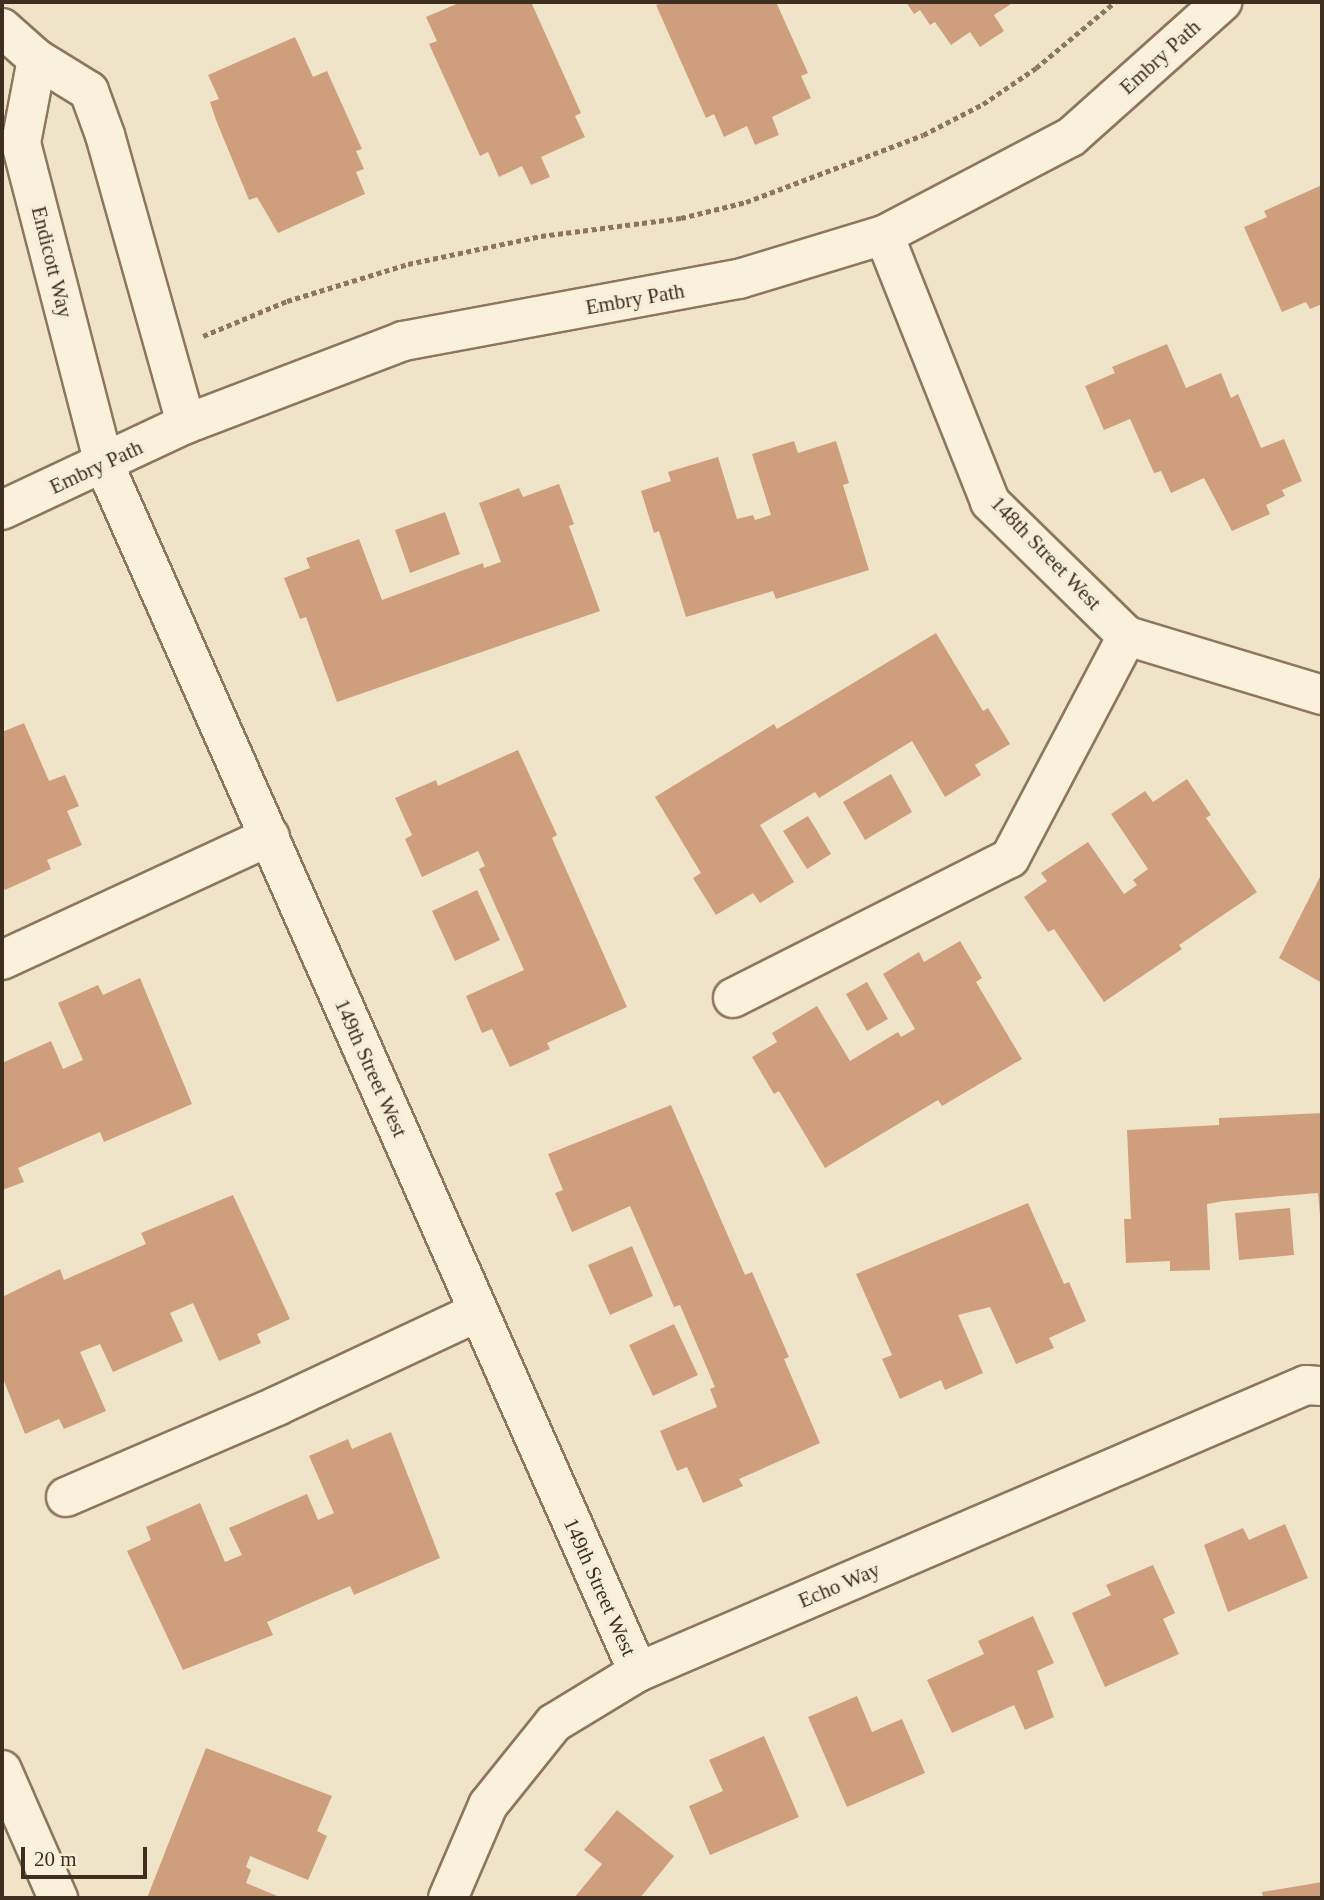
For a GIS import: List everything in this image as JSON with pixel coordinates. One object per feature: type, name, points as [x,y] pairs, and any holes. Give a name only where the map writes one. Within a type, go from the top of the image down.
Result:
[{"type":"street","name":"Embry Path","points":[[2,510],[186,424],[403,341],[739,279],[884,235],[1071,137],[1222,2]]},
{"type":"street","points":[[2,28],[37,59],[89,91],[105,135],[186,424]]},
{"type":"street","name":"Endicott Way","points":[[37,59],[21,143],[104,464]]},
{"type":"street","name":"148th Street West","points":[[884,235],[990,502],[1128,636],[1322,695]]},
{"type":"street","name":"149th Street West","points":[[104,464],[638,1672]]},
{"type":"street","points":[[733,998],[1010,858],[1128,636]]},
{"type":"street","points":[[2,960],[270,836]]},
{"type":"street","points":[[66,1497],[278,1406],[478,1312]]},
{"type":"street","name":"Echo Way","points":[[448,1898],[488,1805],[554,1723],[638,1672],[1306,1385],[1322,1387]]},
{"type":"street","points":[[2,1770],[58,1898]]},
{"type":"path","points":[[166,354],[287,301],[408,264],[541,236],[681,218],[746,202],[923,135],[983,104],[1036,68],[1115,2]]},
{"type":"building","points":[[461,2],[531,2],[581,113],[575,116],[585,137],[541,157],[550,177],[531,185],[522,166],[499,177],[488,152],[480,156],[429,44],[437,41],[426,17]]},
{"type":"building","points":[[666,2],[776,2],[808,73],[801,76],[811,98],[772,117],[779,135],[755,145],[747,126],[724,137],[714,114],[706,118],[656,5]]},
{"type":"building","points":[[906,2],[1014,2],[994,15],[1004,31],[980,47],[970,32],[951,45],[935,22],[930,25],[920,10],[914,14]]},
{"type":"building","points":[[295,37],[313,77],[327,71],[362,149],[356,151],[364,169],[356,172],[365,194],[278,233],[257,197],[249,200],[210,102],[219,99],[208,75]]},
{"type":"building","points":[[1322,185],[1322,304],[1310,309],[1306,302],[1282,312],[1244,227],[1267,217],[1264,211]]},
{"type":"building","points":[[1167,344],[1186,388],[1221,373],[1231,398],[1238,394],[1261,448],[1284,439],[1302,481],[1282,490],[1285,496],[1266,505],[1270,514],[1232,531],[1204,478],[1171,493],[1161,471],[1154,473],[1130,419],[1104,430],[1085,386],[1115,373],[1112,367]]},
{"type":"building","points":[[794,441],[798,453],[836,441],[849,483],[843,485],[869,570],[776,599],[773,591],[686,617],[659,531],[654,533],[641,491],[671,481],[668,472],[718,457],[737,519],[753,515],[755,520],[771,515],[752,454]]},
{"type":"building","points":[[559,484],[574,524],[569,526],[600,611],[337,702],[306,617],[300,619],[284,578],[310,568],[306,558],[359,539],[382,600],[483,563],[484,568],[501,562],[479,503],[519,488],[523,497]]},
{"type":"building","points":[[445,512],[460,554],[410,573],[395,530]]},
{"type":"building","points":[[936,633],[983,711],[988,708],[1010,744],[975,765],[981,775],[945,797],[912,741],[819,798],[815,792],[760,825],[794,882],[760,903],[753,893],[716,915],[693,878],[701,873],[655,797],[774,724],[777,729]]},
{"type":"building","points":[[24,723],[49,781],[65,775],[79,806],[67,811],[82,845],[47,860],[51,869],[5,890],[2,885],[2,732]]},
{"type":"building","points":[[518,750],[557,835],[552,838],[627,1007],[547,1043],[550,1049],[510,1067],[492,1029],[482,1033],[466,996],[524,970],[479,869],[485,866],[478,851],[422,877],[405,839],[412,835],[395,798],[436,780],[438,786]]},
{"type":"building","points":[[891,774],[912,812],[865,840],[843,802]]},
{"type":"building","points":[[1187,779],[1211,815],[1206,818],[1257,892],[1179,945],[1182,949],[1104,1002],[1054,929],[1048,932],[1024,897],[1047,881],[1041,873],[1088,842],[1124,894],[1137,885],[1133,880],[1148,869],[1111,814],[1145,791],[1153,802]]},
{"type":"building","points":[[808,816],[831,854],[807,869],[783,831]]},
{"type":"building","points":[[1322,873],[1322,983],[1279,958]]},
{"type":"building","points":[[477,890],[500,940],[455,961],[432,911]]},
{"type":"building","points":[[960,941],[982,978],[976,982],[1022,1059],[942,1106],[938,1100],[825,1168],[779,1091],[774,1094],[752,1057],[777,1042],[772,1033],[817,1006],[850,1061],[898,1032],[901,1037],[915,1029],[883,974],[919,952],[924,962]]},
{"type":"building","points":[[140,978],[192,1104],[104,1142],[100,1132],[18,1168],[24,1182],[2,1190],[2,1063],[51,1041],[63,1069],[83,1060],[58,1003],[98,985],[103,995]]},
{"type":"building","points":[[867,982],[888,1019],[867,1031],[846,994]]},
{"type":"building","points":[[671,1105],[745,1275],[752,1272],[789,1357],[784,1359],[820,1443],[739,1479],[743,1486],[703,1503],[687,1467],[677,1471],[660,1431],[717,1407],[710,1389],[715,1387],[680,1305],[674,1307],[630,1206],[572,1232],[555,1193],[563,1190],[548,1154]]},
{"type":"building","points":[[1322,1113],[1322,1237],[1318,1193],[1224,1201],[1207,1204],[1210,1270],[1170,1271],[1170,1261],[1126,1263],[1124,1219],[1131,1219],[1127,1130],[1219,1125],[1219,1118]]},
{"type":"building","points":[[233,1195],[290,1319],[257,1334],[261,1343],[219,1361],[193,1303],[170,1313],[183,1341],[113,1372],[100,1344],[80,1352],[106,1411],[64,1429],[59,1419],[25,1434],[2,1376],[2,1297],[60,1269],[64,1280],[146,1244],[141,1233]]},
{"type":"building","points":[[1028,1203],[1064,1284],[1069,1282],[1086,1321],[1049,1338],[1054,1348],[1016,1364],[990,1307],[958,1315],[983,1373],[945,1390],[941,1380],[900,1399],[882,1359],[892,1355],[856,1274]]},
{"type":"building","points":[[1290,1208],[1294,1255],[1239,1260],[1235,1213]]},
{"type":"building","points":[[632,1246],[653,1296],[610,1315],[588,1265]]},
{"type":"building","points":[[674,1324],[698,1375],[653,1396],[629,1345]]},
{"type":"building","points":[[391,1432],[440,1558],[354,1595],[350,1586],[308,1604],[267,1622],[273,1635],[183,1670],[127,1551],[151,1540],[146,1527],[200,1503],[225,1562],[242,1555],[229,1528],[307,1494],[318,1520],[334,1513],[309,1456],[348,1439],[352,1449]]},
{"type":"building","points":[[1285,1524],[1308,1578],[1228,1612],[1204,1545],[1243,1528],[1249,1540]]},
{"type":"building","points":[[1153,1565],[1175,1613],[1163,1619],[1179,1654],[1105,1687],[1072,1613],[1111,1595],[1106,1585]]},
{"type":"building","points":[[1033,1616],[1054,1663],[1037,1671],[1054,1717],[1025,1730],[1014,1705],[952,1733],[927,1680],[984,1654],[978,1641]]},
{"type":"building","points":[[857,1696],[872,1732],[902,1719],[925,1773],[847,1807],[808,1717]]},
{"type":"building","points":[[764,1736],[799,1817],[710,1855],[689,1806],[723,1791],[709,1760]]},
{"type":"building","points":[[206,1748],[332,1796],[317,1831],[327,1836],[308,1880],[250,1856],[246,1867],[251,1870],[246,1883],[282,1898],[147,1898]]},
{"type":"building","points":[[617,1810],[674,1856],[640,1898],[574,1898],[602,1864],[584,1850]]},
{"type":"building","points":[[1322,1882],[1322,1898],[1263,1898],[1262,1892]]}]
